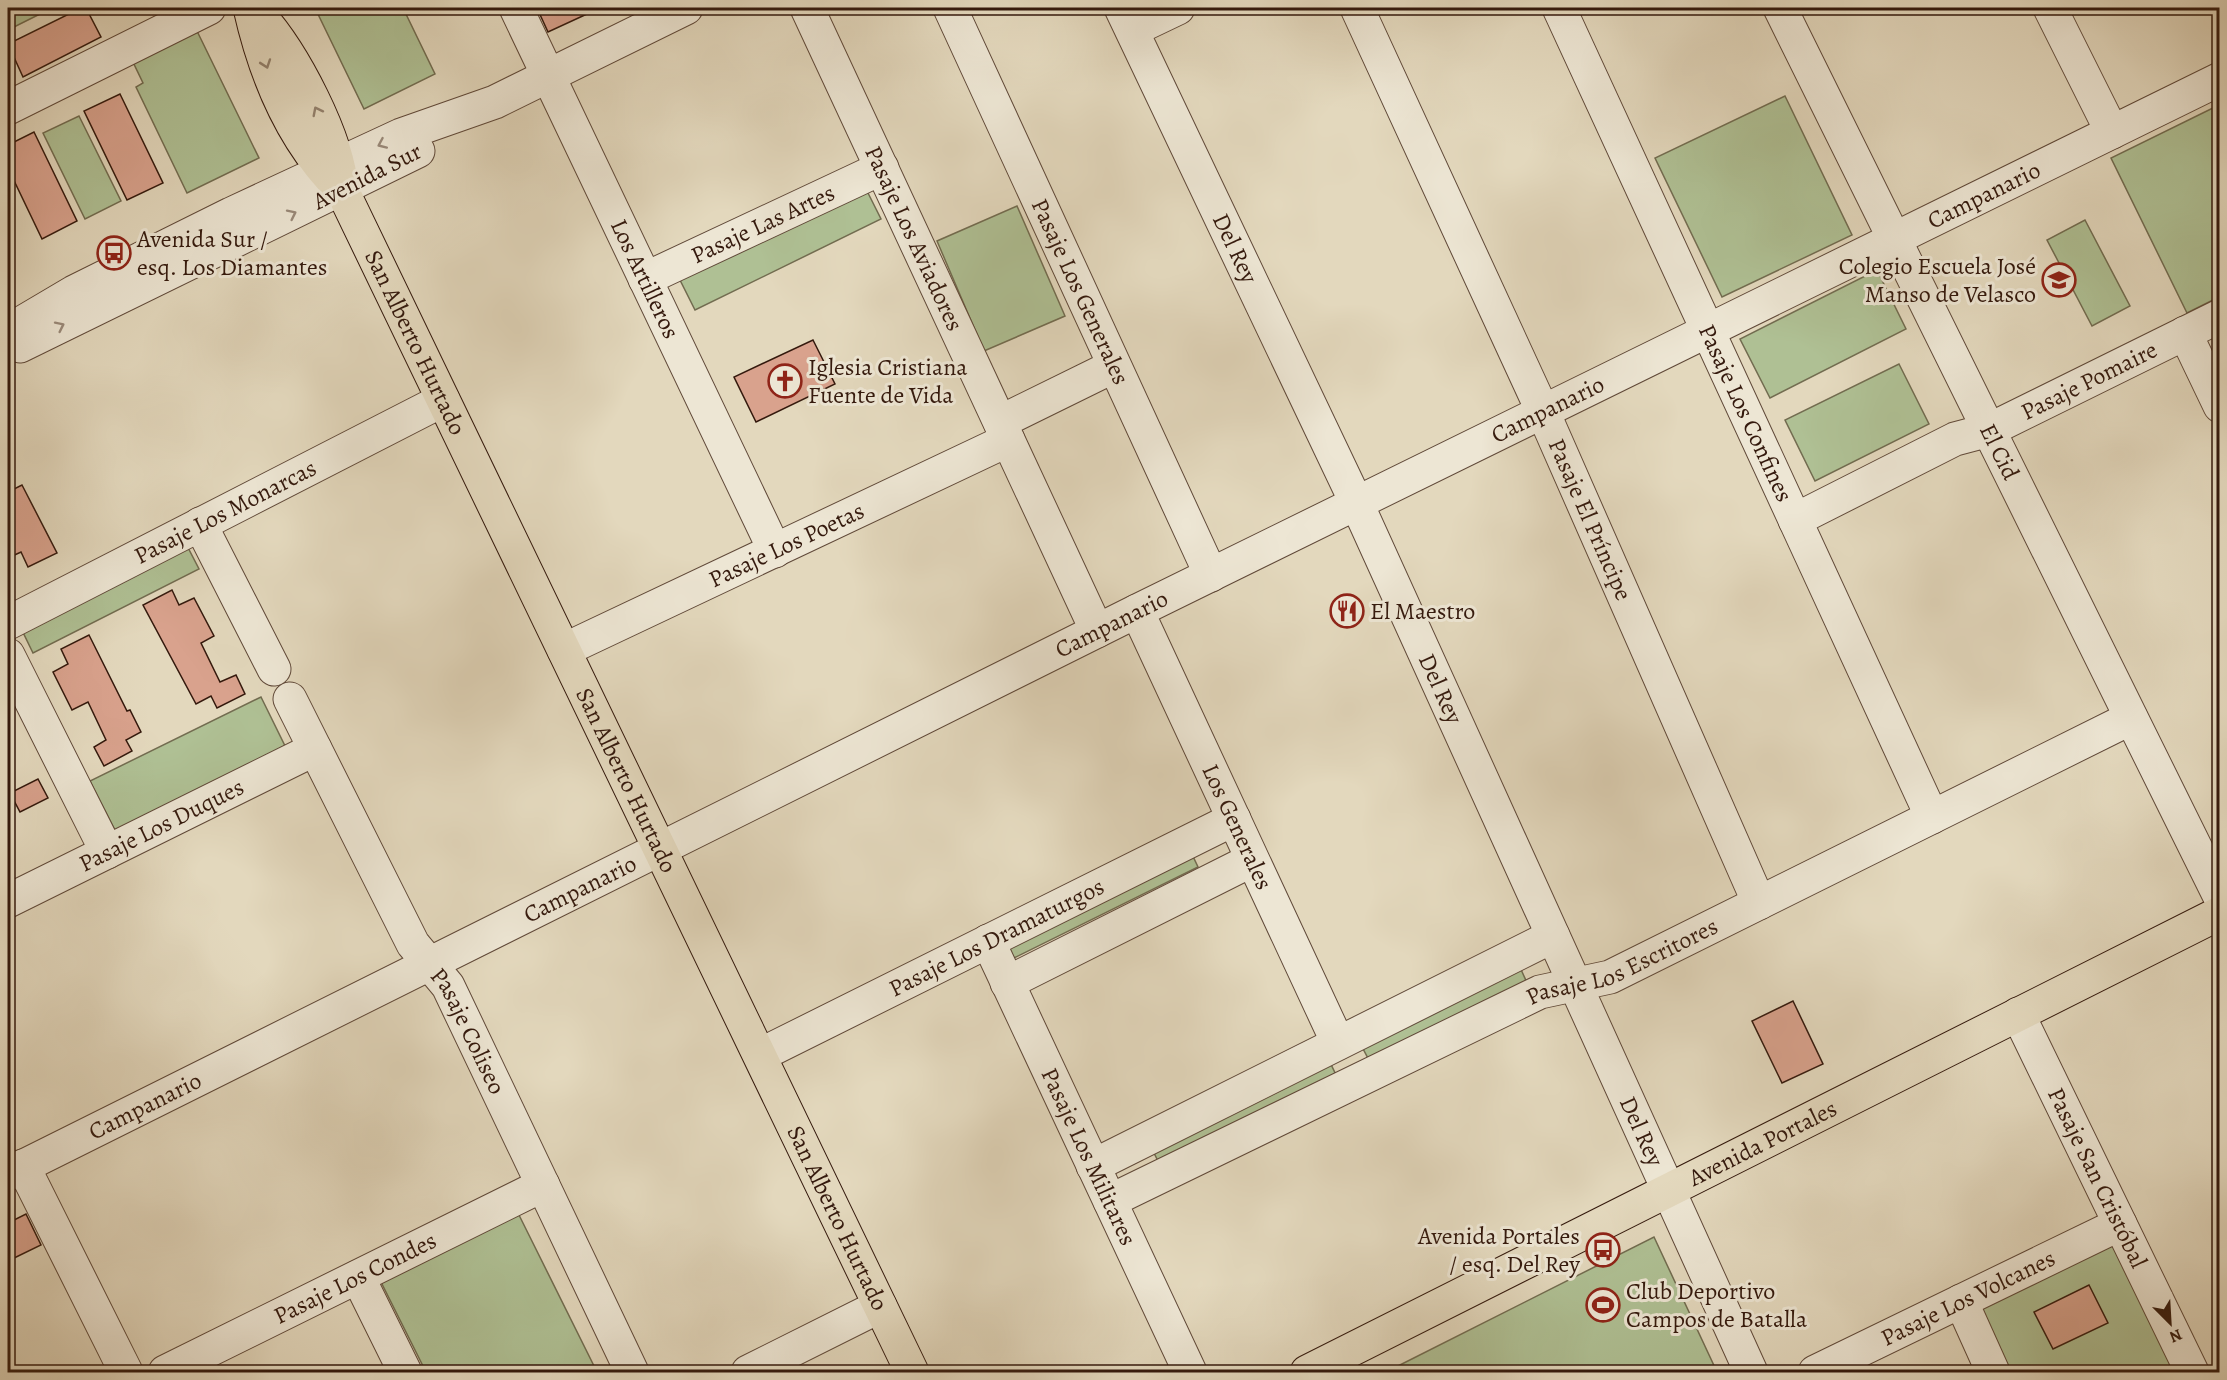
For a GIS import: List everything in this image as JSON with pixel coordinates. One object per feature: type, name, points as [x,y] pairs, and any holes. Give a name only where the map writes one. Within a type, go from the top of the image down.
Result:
[{"type":"main road","name":"San Alberto Hurtado","points":[[251,8],[258,42],[275,88],[303,143],[335,175],[912,1372]]},
{"type":"main road","name":"Avenida Portales","points":[[1307,1372],[2220,913]]},
{"type":"street","points":[[8,108],[209,8]]},
{"type":"street","name":"Los Artilleros","points":[[516,8],[775,550]]},
{"type":"street","name":"Avenida Sur","points":[[8,331],[85,286],[335,175],[445,136],[495,102],[686,8]]},
{"type":"street","name":"Pasaje Los Aviadores","points":[[807,8],[1097,631]]},
{"type":"street","name":"Pasaje Los Generales","points":[[950,8],[1211,575]]},
{"type":"street","points":[[1126,19],[1178,8]]},
{"type":"street","name":"Pasaje El Príncipe","points":[[1357,8],[1543,412],[1759,903]]},
{"type":"street","name":"Pasaje Los Confines","points":[[1559,8],[1932,817]]},
{"type":"street","name":"El Cid","points":[[1780,8],[2220,897]]},
{"type":"street","points":[[2050,8],[2112,132]]},
{"type":"street","name":"Del Rey","points":[[1126,19],[1357,504],[1751,1372]]},
{"type":"street","name":"Campanario","points":[[15,1170],[1137,610],[2220,79]]},
{"type":"street","name":"Pasaje Las Artes","points":[[645,279],[882,168]]},
{"type":"street","name":"Avenida Sur","points":[[8,351],[335,175]]},
{"type":"street","name":"Pasaje Pomaire","points":[[1795,519],[1955,439],[1989,430],[2220,316]]},
{"type":"street","points":[[2185,333],[2220,406]]},
{"type":"street","name":"Pasaje Los Poetas","points":[[564,650],[775,550],[1004,431],[1114,366]]},
{"type":"street","name":"Pasaje Los Monarcas","points":[[8,623],[443,400]]},
{"type":"street","points":[[201,524],[274,669]]},
{"type":"street","name":"Los Generales","points":[[1137,610],[1338,1043]]},
{"type":"street","points":[[8,654],[107,852]]},
{"type":"street","name":"Pasaje Coliseo","points":[[290,699],[413,945],[448,986],[632,1372]]},
{"type":"street","name":"Pasaje Los Escritores","points":[[1110,1201],[1540,992],[1610,977],[2131,718]]},
{"type":"street","name":"Pasaje Los Duques","points":[[8,901],[315,749]]},
{"type":"street","name":"Pasaje Los Dramaturgos","points":[[760,1055],[1234,819]]},
{"type":"street","name":"Pasaje Los Dramaturgos","points":[[1007,983],[1252,860]]},
{"type":"street","name":"Pasaje Los Escritores","points":[[1093,1166],[1553,936]]},
{"type":"street","name":"Pasaje Los Militares","points":[[988,941],[1190,1372]]},
{"type":"street","name":"Pasaje San Cristóbal","points":[[2018,1014],[2192,1372]]},
{"type":"street","points":[[15,1170],[126,1372]]},
{"type":"street","name":"Pasaje Los Condes","points":[[165,1372],[543,1185]]},
{"type":"street","name":"Pasaje Los Volcanes","points":[[1815,1372],[2120,1224]]},
{"type":"street","points":[[358,1276],[405,1372]]},
{"type":"street","points":[[1960,1302],[1993,1372]]},
{"type":"street","points":[[748,1372],[880,1306]]},
{"type":"green space","points":[[8,8],[52,8],[8,30]]},
{"type":"green space","points":[[315,8],[403,8],[435,74],[364,109]]},
{"type":"green space","points":[[196,29],[259,158],[187,193],[136,87],[143,83],[132,60]]},
{"type":"green space","points":[[1785,96],[1852,235],[1722,297],[1655,158]]},
{"type":"green space","points":[[2219,105],[2219,297],[2187,313],[2111,158]]},
{"type":"green space","points":[[79,116],[121,201],[85,219],[43,133]]},
{"type":"green space","points":[[866,189],[881,219],[695,310],[680,280]]},
{"type":"green space","points":[[1017,206],[1065,316],[984,351],[937,241]]},
{"type":"green space","points":[[2085,220],[2130,306],[2092,326],[2047,240]]},
{"type":"green space","points":[[1877,270],[1906,329],[1770,398],[1740,339]]},
{"type":"green space","points":[[1899,364],[1929,424],[1815,481],[1785,420]]},
{"type":"green space","points":[[183,538],[199,569],[33,653],[18,622]]},
{"type":"green space","points":[[261,697],[287,750],[117,834],[90,781]]},
{"type":"green space","points":[[1189,848],[1198,867],[1012,959],[1002,939]]},
{"type":"green space","points":[[1519,965],[1528,985],[1370,1062],[1360,1043]]},
{"type":"green space","points":[[1327,1056],[1337,1077],[1159,1163],[1149,1143]]},
{"type":"green space","points":[[516,1209],[597,1372],[426,1372],[379,1278]]},
{"type":"green space","name":"Club Deportivo Campos de Batalla","points":[[1654,1237],[1717,1372],[1386,1372]]},
{"type":"green space","points":[[2108,1243],[2122,1249],[2182,1372],[2001,1372],[1977,1302]]},
{"type":"building","points":[[81,8],[86,8],[101,37],[23,77],[8,44]]},
{"type":"building","points":[[537,8],[600,8],[548,32]]},
{"type":"building","points":[[120,94],[163,183],[127,200],[84,111]]},
{"type":"building","points":[[34,132],[77,221],[42,239],[8,168],[8,145]]},
{"type":"building","name":"Iglesia Cristiana Fuente de Vida","points":[[813,340],[835,384],[756,422],[734,377]]},
{"type":"building","points":[[22,485],[57,553],[28,567],[21,552],[8,558],[8,492]]},
{"type":"building","points":[[172,590],[179,605],[194,598],[214,636],[201,643],[220,682],[236,675],[245,694],[217,708],[211,696],[196,704],[143,605]]},
{"type":"building","points":[[89,635],[127,711],[130,710],[141,732],[126,740],[132,751],[104,766],[94,747],[106,740],[88,702],[72,710],[53,672],[68,664],[61,649]]},
{"type":"building","points":[[38,779],[48,798],[20,812],[10,793]]},
{"type":"building","points":[[1793,1001],[1823,1064],[1782,1083],[1752,1021]]},
{"type":"building","points":[[26,1214],[41,1245],[8,1261],[8,1223]]},
{"type":"building","points":[[2089,1285],[2108,1323],[2053,1349],[2034,1312]]},
{"type":"place","name":"Avenida Sur / esq. Los Diamantes","points":[[114,253]]},
{"type":"place","name":"Colegio Escuela José Manso de Velasco","points":[[2059,280]]},
{"type":"place","name":"Iglesia Cristiana Fuente de Vida","points":[[785,381]]},
{"type":"place","name":"El Maestro","points":[[1347,611]]},
{"type":"place","name":"Avenida Portales / esq. Del Rey","points":[[1603,1250]]},
{"type":"place","name":"Club Deportivo Campos de Batalla","points":[[1603,1305]]}]
